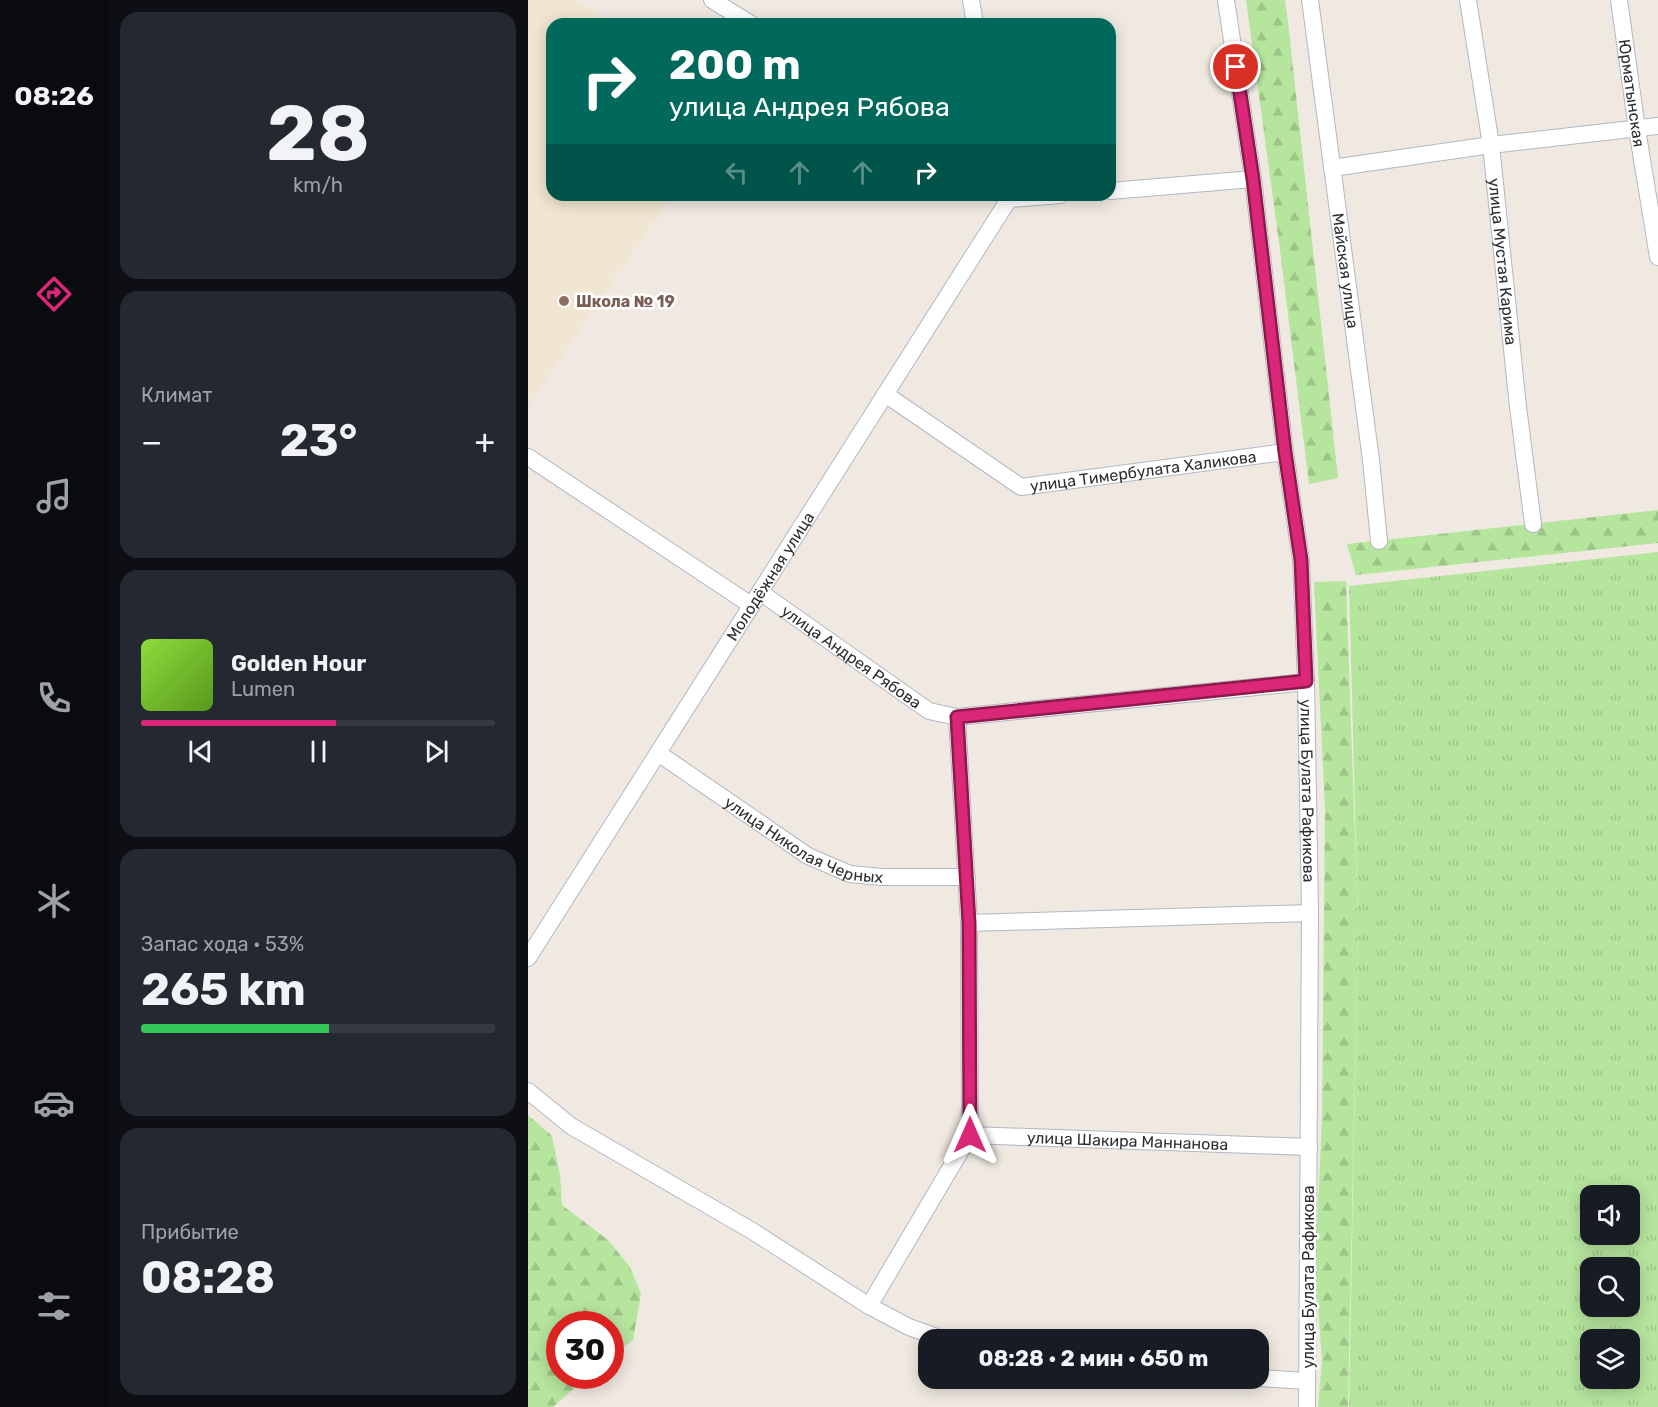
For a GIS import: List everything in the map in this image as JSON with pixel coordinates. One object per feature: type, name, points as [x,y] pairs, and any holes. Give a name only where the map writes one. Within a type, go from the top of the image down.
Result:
[{"type":"street","points":[[712,0],[741,18]]},
{"type":"street","points":[[971,0],[974,18]]},
{"type":"street","name":"улица Булата Рафикова","points":[[1226,0],[1253,179],[1285,452],[1301,560],[1306,681],[1310,913],[1307,1407]]},
{"type":"street","name":"Майская улица","points":[[1310,0],[1371,460],[1379,541]]},
{"type":"street","name":"улица Мустая Карима","points":[[1468,0],[1491,145],[1533,524]]},
{"type":"street","name":"Юрматынская","points":[[1619,0],[1636,129],[1658,257]]},
{"type":"street","points":[[1332,168],[1491,145],[1658,126]]},
{"type":"street","points":[[1116,190],[1253,179]]},
{"type":"street","name":"Молодёжная улица","points":[[528,958],[885,394],[1004,201]]},
{"type":"street","name":"улица Тимербулата Халикова","points":[[885,394],[1022,487],[1285,452]]},
{"type":"street","name":"улица Андрея Рябова","points":[[528,457],[756,598],[928,711],[957,717],[1306,681]]},
{"type":"street","points":[[869,1306],[970,1135],[969,923],[957,717]]},
{"type":"street","name":"улица Николая Черных","points":[[658,753],[808,856],[850,874],[882,877],[967,877]]},
{"type":"street","points":[[969,923],[1310,913]]},
{"type":"street","points":[[528,1091],[571,1126],[754,1232],[869,1306],[918,1330]]},
{"type":"street","name":"улица Шакира Маннанова","points":[[970,1135],[1309,1147]]},
{"type":"street","points":[[1269,1379],[1307,1381]]},
{"type":"shaded area","name":"Школа № 19","points":[[528,0],[575,0],[604,18],[546,18],[546,201],[667,201],[528,407]]},
{"type":"green space","points":[[1246,0],[1285,0],[1288,22],[1338,478],[1309,484],[1280,250]]},
{"type":"green space","points":[[1658,510],[1658,543],[1356,575],[1347,544]]},
{"type":"green space","points":[[1658,552],[1658,1407],[1349,1407],[1358,920],[1349,586]]},
{"type":"green space","points":[[1346,581],[1358,920],[1348,1407],[1318,1407],[1322,1359],[1315,1271],[1322,1118],[1325,810],[1314,582]]},
{"type":"green space","points":[[528,1115],[552,1136],[560,1175],[562,1205],[608,1240],[630,1267],[641,1294],[633,1340],[624,1347],[624,1311],[546,1311],[546,1389],[573,1389],[553,1407],[528,1407]]},
{"type":"place","name":"Школа № 19","points":[[564,301]]},
{"type":"route","points":[[970,1135],[969,923],[957,717],[1306,681],[1301,560],[1285,452],[1253,179],[1236,67]]}]
